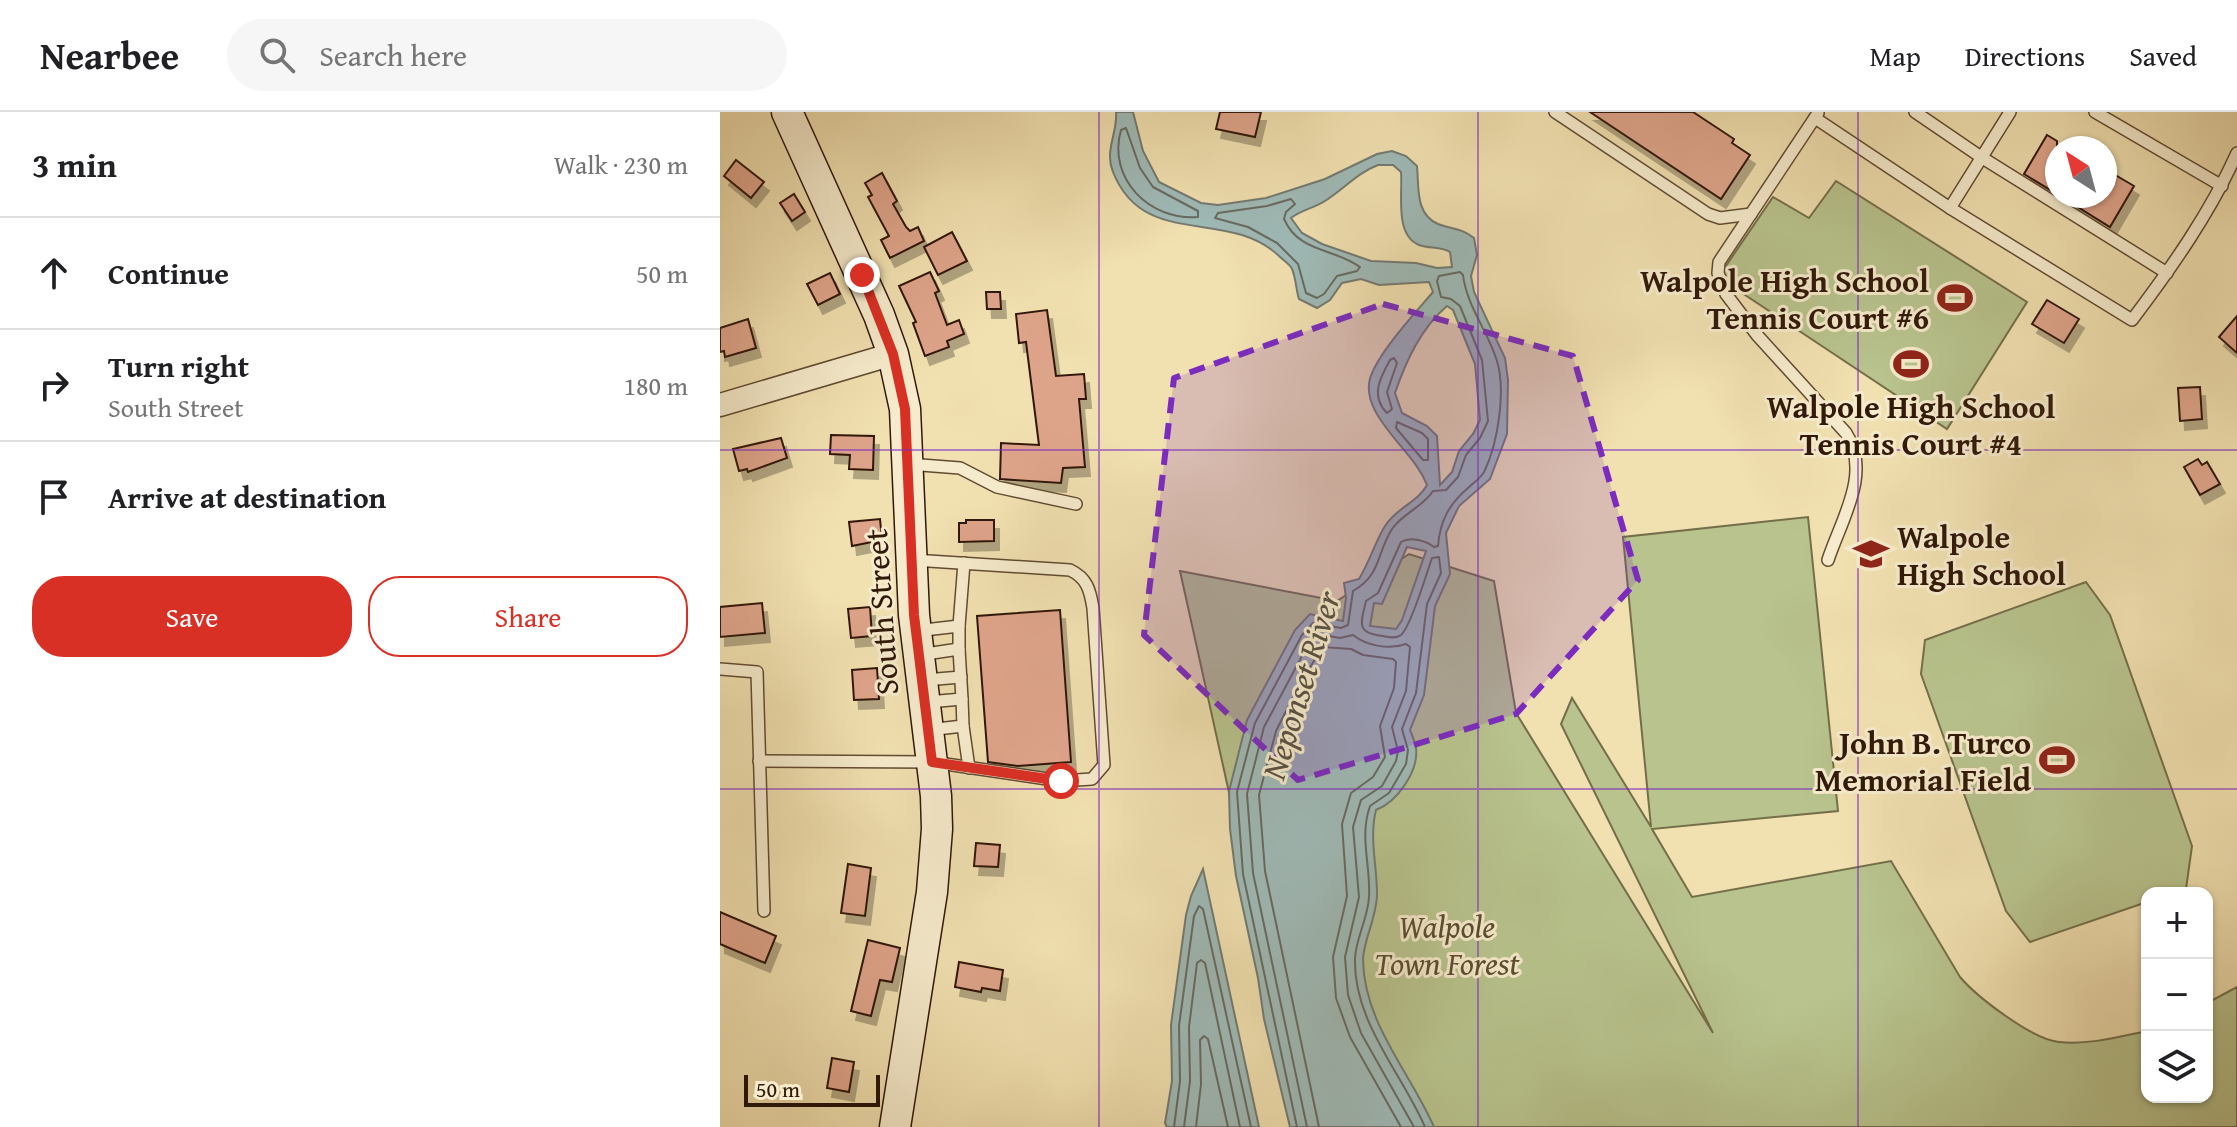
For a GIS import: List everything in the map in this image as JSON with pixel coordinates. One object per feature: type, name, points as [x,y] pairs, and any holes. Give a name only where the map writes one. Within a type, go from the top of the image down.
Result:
[{"type":"street","name":"South Street","points":[[787,112],[862,275],[893,354],[905,409],[911,560],[921,680],[936,796],[935,858],[895,1127]]},
{"type":"street","points":[[720,405],[893,354]]},
{"type":"lane","points":[[1555,112],[1708,214],[1720,218],[1751,214]]},
{"type":"lane","points":[[1915,112],[2167,273]]},
{"type":"lane","points":[[1950,208],[2010,112]]},
{"type":"lane","points":[[2095,112],[2222,186]]},
{"type":"lane","points":[[1828,560],[1852,496],[1857,468],[1855,447],[1846,433],[1757,335],[1721,285],[1718,273],[1719,262],[1817,115],[1950,208],[2132,320],[2167,273],[2222,186],[2237,153]]},
{"type":"lane","points":[[907,464],[960,468],[997,487],[1076,504]]},
{"type":"lane","points":[[759,761],[932,762],[1061,781],[1092,779],[1104,765],[1093,608],[1082,576],[1070,570],[911,560]]},
{"type":"lane","points":[[964,563],[959,649],[963,726],[969,768]]},
{"type":"lane","points":[[921,680],[959,626]]},
{"type":"lane","points":[[921,680],[959,649]]},
{"type":"lane","points":[[720,669],[757,672],[764,911]]},
{"type":"lane","points":[[921,680],[961,677]]},
{"type":"lane","points":[[921,680],[962,699]]},
{"type":"lane","points":[[921,680],[963,726]]},
{"type":"highlighted area","points":[[1383,304],[1573,356],[1638,580],[1516,714],[1298,780],[1144,635],[1174,378]]},
{"type":"green space","points":[[1836,181],[2027,302],[1947,429],[1724,281],[1721,273],[1773,197],[1809,218]]},
{"type":"green space","name":"Walpole Town Forest","points":[[1808,517],[1838,811],[1652,829],[1692,897],[1891,861],[1960,977],[2006,1016],[2035,1034],[2059,1042],[2092,1041],[2141,1032],[2141,1103],[2213,1103],[2213,1000],[2237,987],[2237,1127],[1303,1127],[1180,571],[1337,601],[1409,554],[1494,581],[1516,713],[1713,1033],[1561,724],[1572,698],[1651,827],[1623,537]]},
{"type":"green space","name":"John B. Turco Memorial Field","points":[[2086,582],[2110,615],[2192,846],[2186,887],[2141,887],[2141,904],[2030,942],[2006,911],[1921,674],[1925,640]]},
{"type":"water","name":"Neponset River","points":[[1116,112],[1133,112],[1143,151],[1159,182],[1201,203],[1218,205],[1266,198],[1325,179],[1377,154],[1392,151],[1406,156],[1417,166],[1420,199],[1425,214],[1438,224],[1474,238],[1477,255],[1471,276],[1474,292],[1505,358],[1508,380],[1507,434],[1490,479],[1459,506],[1446,533],[1450,574],[1435,606],[1424,695],[1410,730],[1416,748],[1414,766],[1399,793],[1376,810],[1374,820],[1376,903],[1363,960],[1371,1005],[1434,1127],[1290,1127],[1264,1019],[1236,876],[1229,791],[1247,720],[1295,630],[1310,614],[1343,621],[1344,583],[1359,579],[1385,526],[1427,485],[1416,465],[1375,411],[1369,384],[1386,349],[1433,292],[1429,282],[1379,285],[1361,279],[1342,283],[1330,300],[1317,308],[1299,299],[1291,267],[1258,242],[1235,233],[1165,220],[1145,211],[1127,196],[1113,172],[1110,157]],"holes":[[[1378,165],[1393,165],[1401,172],[1401,212],[1411,240],[1419,245],[1450,252],[1452,267],[1371,261],[1322,244],[1302,233],[1291,218],[1325,201]],[[1447,306],[1453,310],[1475,364],[1480,420],[1459,451],[1452,472],[1440,485],[1437,436],[1427,426],[1402,413],[1395,393],[1415,346]],[[1407,547],[1426,551],[1396,629],[1370,626],[1374,603],[1382,604]]]},
{"type":"water","points":[[1203,869],[1259,1127],[1167,1127],[1165,1123],[1172,1081],[1171,1025],[1186,915]]},
{"type":"building","points":[[1220,112],[1261,112],[1255,137],[1216,129]]},
{"type":"building","points":[[1590,112],[1693,112],[1734,139],[1732,143],[1750,155],[1721,199]]},
{"type":"building","points":[[2045,138],[2045,187],[2024,174]]},
{"type":"building","points":[[736,160],[764,182],[751,198],[724,176]]},
{"type":"building","points":[[882,173],[897,201],[893,204],[906,227],[910,231],[918,227],[924,241],[890,258],[881,240],[889,236],[868,197],[872,195],[865,183]]},
{"type":"building","points":[[2117,176],[2134,186],[2110,227],[2079,208],[2117,208]]},
{"type":"building","points":[[794,194],[805,212],[792,221],[780,203]]},
{"type":"building","points":[[952,232],[967,261],[938,275],[924,247]]},
{"type":"building","points":[[930,272],[939,291],[935,293],[947,325],[959,320],[964,334],[947,341],[949,347],[925,356],[913,323],[916,322],[899,286]]},
{"type":"building","points":[[830,273],[840,294],[818,305],[807,284]]},
{"type":"building","points":[[986,292],[1000,292],[1001,309],[987,309]]},
{"type":"building","points":[[2047,300],[2079,319],[2064,343],[2032,324]]},
{"type":"building","points":[[1047,310],[1056,376],[1084,374],[1086,399],[1079,399],[1085,467],[1063,468],[1061,483],[1000,479],[1001,443],[1039,445],[1026,342],[1019,343],[1016,314]]},
{"type":"building","points":[[2237,316],[2237,353],[2219,337]]},
{"type":"building","points":[[748,319],[756,348],[725,357],[724,351],[720,352],[720,328]]},
{"type":"building","points":[[2200,387],[2202,419],[2180,421],[2178,388]]},
{"type":"building","points":[[831,435],[874,436],[873,470],[849,469],[850,455],[830,454]]},
{"type":"building","points":[[781,438],[787,458],[748,472],[747,469],[739,471],[733,449]]},
{"type":"building","points":[[2198,459],[2202,465],[2207,462],[2220,484],[2200,495],[2184,467]]},
{"type":"building","points":[[880,519],[882,540],[852,546],[849,522]]},
{"type":"building","points":[[966,520],[994,520],[994,541],[959,542],[959,523],[966,523]]},
{"type":"building","points":[[762,603],[765,633],[720,637],[720,607]]},
{"type":"building","points":[[870,607],[872,636],[851,638],[848,609]]},
{"type":"building","points":[[1060,610],[1071,762],[1018,766],[988,762],[977,616]]},
{"type":"building","points":[[877,668],[879,699],[854,700],[852,670]]},
{"type":"building","points":[[976,843],[1000,845],[998,867],[974,866]]},
{"type":"building","points":[[848,864],[871,868],[865,916],[841,913]]},
{"type":"building","points":[[720,912],[776,936],[765,963],[720,944]]},
{"type":"building","points":[[868,940],[900,948],[892,982],[880,980],[871,1016],[851,1011]]},
{"type":"building","points":[[959,962],[1003,970],[1000,991],[982,988],[981,992],[955,987]]},
{"type":"building","points":[[832,1058],[854,1062],[849,1092],[827,1088]]},
{"type":"place","name":"Walpole High School Tennis Court #6","points":[[1955,298]]},
{"type":"place","name":"Walpole High School Tennis Court #4","points":[[1911,364]]},
{"type":"place","name":"Walpole High School","points":[[1871,554]]},
{"type":"place","name":"John B. Turco Memorial Field","points":[[2057,760]]},
{"type":"route","points":[[862,275],[893,354],[905,409],[914,615],[932,762],[1061,781]]}]
